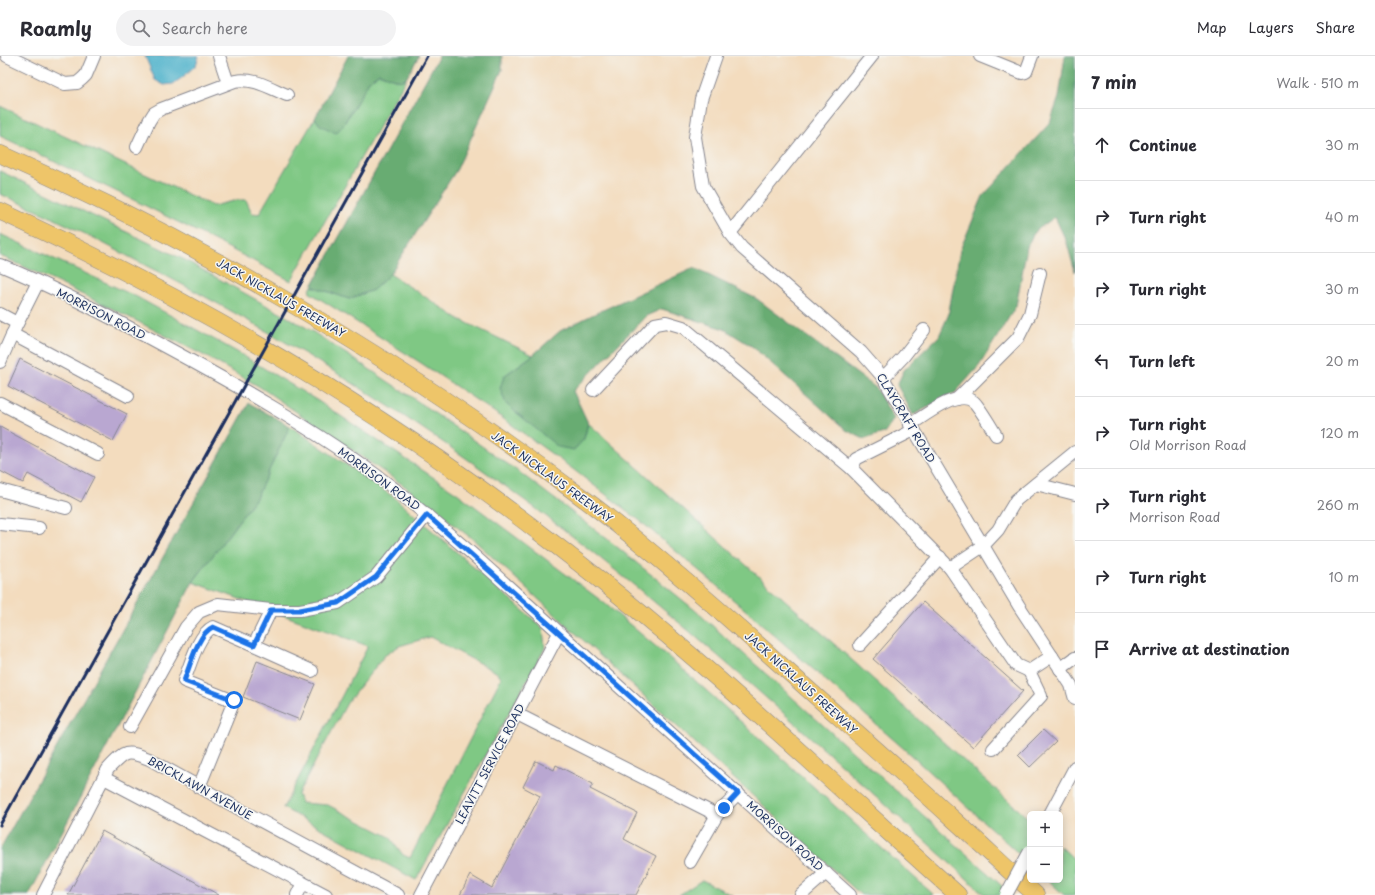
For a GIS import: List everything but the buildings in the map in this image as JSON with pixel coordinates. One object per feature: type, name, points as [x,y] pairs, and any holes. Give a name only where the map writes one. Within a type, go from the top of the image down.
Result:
[{"type":"highway","name":"JACK NICKLAUS FREEWAY","points":[[0,154],[79,190],[196,249],[370,350],[474,420],[592,505],[686,581],[947,813],[1036,895]]},
{"type":"highway","points":[[0,211],[169,294],[250,340],[338,393],[457,472],[550,540],[683,649],[958,895]]},
{"type":"highway","points":[[0,221],[38,229]]},
{"type":"street","points":[[7,56],[65,84],[77,83],[82,79],[86,75],[94,56]]},
{"type":"street","points":[[219,56],[228,83]]},
{"type":"street","name":"CLAYCRAFT ROAD","points":[[716,56],[701,99],[695,137],[703,186],[730,233],[742,248],[861,352],[884,378],[1019,606],[1071,685],[1075,698]]},
{"type":"street","points":[[730,233],[872,56]]},
{"type":"street","points":[[980,56],[1022,73],[1026,72],[1032,56]]},
{"type":"street","points":[[136,147],[154,113],[228,83],[242,79],[251,80],[287,95]]},
{"type":"street","name":"MORRISON ROAD","points":[[0,265],[106,315],[182,356],[282,413],[388,484],[427,515],[850,895]]},
{"type":"street","points":[[957,399],[1018,338],[1030,314],[1040,273]]},
{"type":"street","points":[[0,362],[17,323],[38,282]]},
{"type":"street","points":[[0,314],[17,323]]},
{"type":"street","points":[[593,390],[655,324],[666,322],[683,327],[852,469],[950,568],[1016,665],[1029,672],[1041,696],[993,749]]},
{"type":"street","points":[[884,378],[924,330]]},
{"type":"street","points":[[12,334],[128,396]]},
{"type":"street","points":[[852,469],[856,459],[912,427],[942,404],[957,399],[965,398],[973,401],[996,435]]},
{"type":"street","points":[[0,404],[98,454]]},
{"type":"street","points":[[950,568],[983,546],[998,530],[1016,500],[1075,452]]},
{"type":"street","points":[[1036,484],[1075,494]]},
{"type":"street","points":[[0,490],[66,508]]},
{"type":"street","points":[[130,727],[186,627],[199,612],[218,604],[271,610],[300,610],[338,603],[376,577],[427,515]]},
{"type":"street","points":[[0,524],[39,528]]},
{"type":"street","points":[[860,645],[940,558]]},
{"type":"street","points":[[254,645],[271,610]]},
{"type":"street","points":[[199,787],[234,700],[184,681],[201,638],[209,629],[213,627],[312,670]]},
{"type":"street","name":"LEAVITT SERVICE ROAD","points":[[421,895],[559,633]]},
{"type":"street","points":[[1029,672],[1052,656]]},
{"type":"street","points":[[1060,669],[1075,658]]},
{"type":"street","points":[[517,714],[717,815]]},
{"type":"street","name":"BRICKLAWN AVENUE","points":[[42,895],[108,769],[121,755],[134,753],[150,759],[398,895]]},
{"type":"street","points":[[1052,811],[1074,773]]},
{"type":"street","points":[[104,778],[326,895]]},
{"type":"street","points":[[690,862],[717,815],[738,793]]},
{"type":"street","points":[[1006,895],[1027,856]]},
{"type":"street","points":[[801,895],[826,873]]},
{"type":"street","points":[[297,895],[303,883]]},
{"type":"green space","points":[[348,56],[419,56],[407,77],[400,81],[379,73],[369,81],[342,127],[336,133],[320,125],[315,118]]},
{"type":"green space","points":[[439,56],[502,56],[502,70],[457,169],[390,274],[373,290],[349,299],[312,286]]},
{"type":"green space","points":[[1065,56],[1075,56],[1075,272],[1067,243],[1055,217],[1034,232],[1027,247],[1016,306],[979,366],[955,393],[913,415],[897,385],[904,370],[939,336],[948,316],[960,250],[983,196],[1050,123],[1059,97]]},
{"type":"green space","points":[[378,73],[400,81],[407,77],[291,281],[146,206],[0,136],[0,106],[213,206],[238,200],[246,200],[252,213],[259,214],[315,118],[320,125],[342,127],[369,81]]},
{"type":"green space","points":[[0,171],[185,260],[307,328],[410,396],[519,472],[606,538],[696,611],[1012,895],[985,895],[788,717],[688,630],[585,546],[478,467],[368,393],[254,324],[86,235],[0,194]]},
{"type":"green space","points":[[0,234],[137,297],[237,352],[318,401],[457,493],[603,602],[679,666],[934,895],[861,895],[475,541],[406,487],[260,387],[205,356],[121,313],[0,256]]},
{"type":"green space","points":[[694,268],[757,299],[876,388],[894,419],[884,433],[864,439],[846,430],[753,347],[724,329],[662,309],[646,316],[573,391],[588,423],[584,439],[574,450],[558,447],[506,404],[500,388],[504,376],[533,355],[560,331]]},
{"type":"green space","points":[[390,274],[459,319],[533,355],[504,376],[584,439],[588,423],[1027,817],[1027,861],[903,748],[749,613],[639,520],[574,470],[494,412],[421,363],[309,292],[312,286],[349,299],[373,290]]},
{"type":"green space","points":[[249,403],[290,426],[256,498],[193,582],[29,895],[0,895],[0,849]]},
{"type":"green space","points":[[290,426],[395,498],[543,628],[545,648],[416,880],[283,808],[368,646],[193,582],[256,498]],"holes":[[[430,637],[496,672],[501,678],[410,858],[403,855],[390,837],[328,805],[301,803],[298,794],[347,703],[384,656],[399,646]]]},
{"type":"green space","points":[[1063,849],[1075,860],[1075,895],[1064,895],[1051,883],[1063,883]]},
{"type":"green space","points":[[702,880],[732,895],[679,895]]},
{"type":"water","points":[[145,56],[199,56],[196,65],[183,77],[173,84],[164,85],[155,80]]},
{"type":"railway","points":[[0,825],[427,56]]},
{"type":"route","points":[[234,700],[184,681],[201,638],[209,629],[213,627],[254,645],[271,610],[300,610],[338,603],[376,577],[427,515],[738,793],[724,808]]}]
